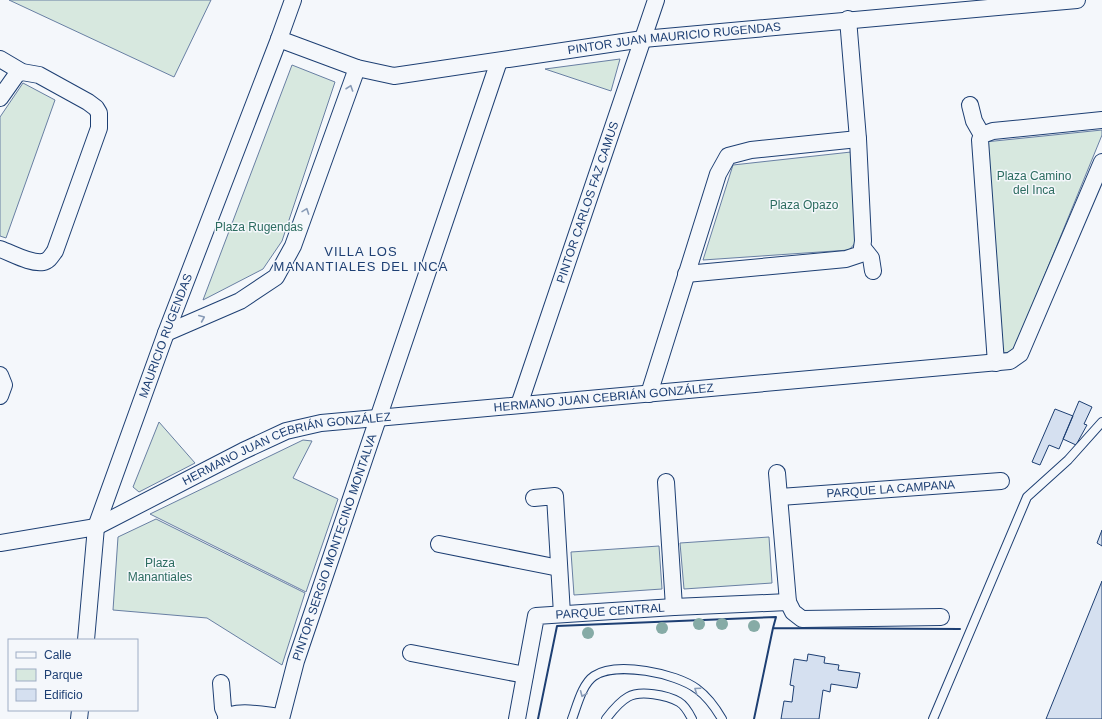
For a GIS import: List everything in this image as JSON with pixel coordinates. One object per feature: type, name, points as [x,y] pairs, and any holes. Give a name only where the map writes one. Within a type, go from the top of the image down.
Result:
[{"type":"street","name":"MAURICIO RUGENDAS","points":[[86,639],[96,527],[166,333],[293,0]]},
{"type":"street","name":"PINTOR CARLOS FAZ CAMUS","points":[[519,405],[656,0]]},
{"type":"street","name":"PINTOR JUAN MAURICIO RUGENDAS","points":[[279,39],[357,68],[394,76],[643,39],[848,19],[1077,0]]},
{"type":"street","points":[[686,274],[846,259],[861,254],[863,248],[858,139],[848,19]]},
{"type":"street","points":[[0,59],[22,72],[39,75],[88,102],[96,108],[99,113],[99,128],[95,141],[55,251],[50,258],[44,262],[30,260],[0,249]]},
{"type":"street","name":"PINTOR SERGIO MONTECINO MONTALVA","points":[[221,683],[223,708],[226,718],[240,713],[281,718],[296,661],[499,61]]},
{"type":"street","points":[[166,333],[240,301],[276,277],[293,246],[357,68]]},
{"type":"street","points":[[0,98],[17,74],[22,72]]},
{"type":"street","points":[[970,105],[974,121],[982,135],[980,146],[996,363]]},
{"type":"street","points":[[982,135],[987,132],[1013,128],[1102,120]]},
{"type":"street","points":[[649,394],[718,174],[728,156],[751,150],[858,139]]},
{"type":"street","name":"HERMANO JUAN CEBRIÁN GONZÁLEZ","points":[[0,543],[96,527],[243,451],[286,431],[321,423],[1010,361],[1020,354],[1102,162]]},
{"type":"street","points":[[863,248],[871,258],[873,271]]},
{"type":"street","points":[[0,396],[4,385],[1,377]]},
{"type":"street","points":[[777,474],[788,602],[793,612],[802,619],[941,617]]},
{"type":"street","name":"PARQUE LA CAMPANA","points":[[780,497],[1001,481]]},
{"type":"street","points":[[666,482],[674,607]]},
{"type":"street","points":[[534,498],[555,496],[562,614]]},
{"type":"street","points":[[439,544],[559,568]]},
{"type":"street","name":"PARQUE CENTRAL","points":[[517,719],[536,616],[674,607],[788,602]]},
{"type":"street","points":[[411,653],[525,676]]},
{"type":"lane","points":[[933,719],[1026,497],[1068,460],[1102,422]]},
{"type":"lane","points":[[572,719],[588,682],[593,676],[615,668],[646,671],[675,678],[696,688],[709,700],[722,719]]},
{"type":"lane","points":[[606,719],[614,708],[628,696],[639,694],[658,696],[680,702],[692,719]]},
{"type":"green space","points":[[9,0],[211,0],[174,77]]},
{"type":"green space","points":[[620,59],[611,91],[545,69]]},
{"type":"green space","name":"Plaza Rugendas","points":[[292,65],[335,82],[282,241],[263,269],[203,300]]},
{"type":"green space","points":[[23,83],[55,100],[6,238],[0,236],[0,117]]},
{"type":"green space","name":"Plaza Camino del Inca","points":[[1102,130],[1102,135],[1017,343],[1011,352],[1002,353],[985,142]]},
{"type":"green space","name":"Plaza Opazo","points":[[851,152],[857,241],[849,250],[703,260],[733,165]]},
{"type":"green space","points":[[159,422],[195,463],[139,492],[133,487]]},
{"type":"green space","points":[[303,440],[312,441],[293,478],[338,499],[306,592],[150,514]]},
{"type":"green space","name":"Plaza Manantiales","points":[[156,519],[305,593],[282,665],[207,618],[113,610],[118,537]]},
{"type":"green space","points":[[769,537],[772,583],[684,589],[680,543]]},
{"type":"green space","points":[[659,546],[662,589],[574,595],[571,552]]},
{"type":"building","points":[[1079,401],[1092,407],[1084,424],[1087,425],[1076,445],[1063,439]]},
{"type":"building","points":[[1055,409],[1073,416],[1059,449],[1049,445],[1040,465],[1032,462]]},
{"type":"building","points":[[1102,530],[1102,546],[1097,543]]},
{"type":"building","points":[[1102,581],[1102,719],[1046,719]]},
{"type":"building","points":[[808,654],[825,657],[824,663],[839,665],[838,670],[860,673],[857,688],[831,684],[830,692],[823,690],[819,719],[781,719],[784,701],[792,702],[794,686],[790,685],[794,659],[807,661]]},
{"type":"wall","points":[[538,719],[557,626],[776,617],[773,628]]},
{"type":"wall","points":[[754,719],[773,628],[960,629]]},
{"type":"district","name":"VILLA LOS MANANTIALES DEL INCA","points":[[361,258]]}]
